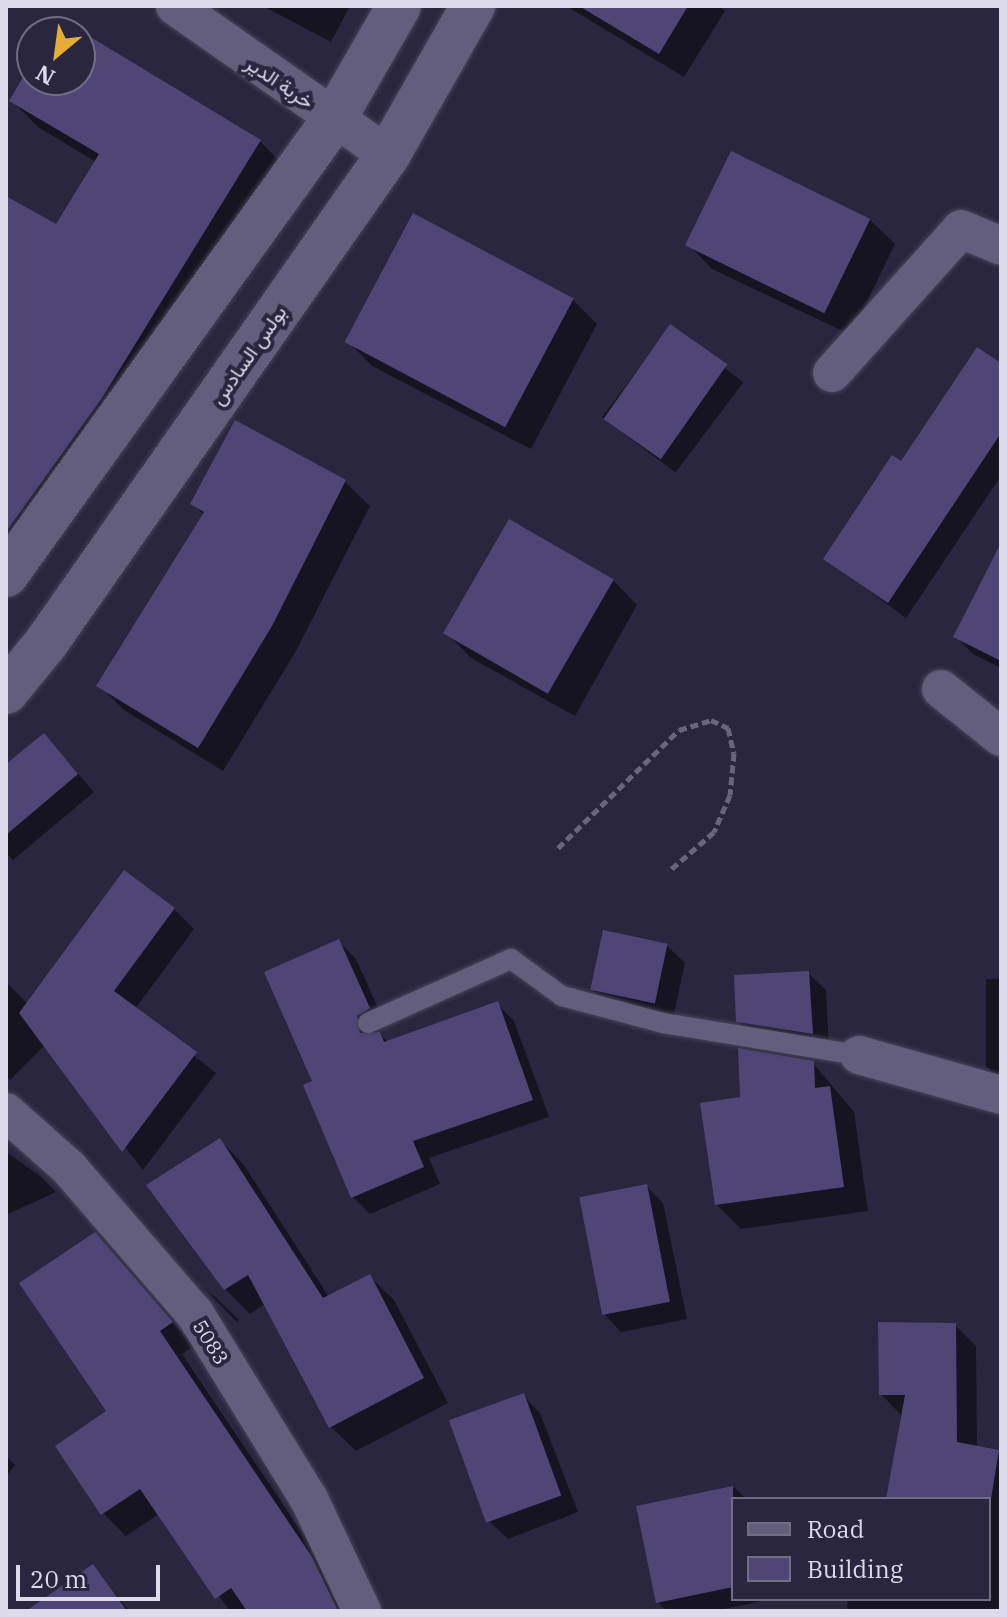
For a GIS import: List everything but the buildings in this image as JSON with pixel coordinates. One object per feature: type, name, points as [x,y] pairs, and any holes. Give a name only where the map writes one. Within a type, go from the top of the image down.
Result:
[{"type":"street","name":"خربة الدير","points":[[175,6],[388,155]]},
{"type":"street","points":[[6,575],[334,119],[399,6]]},
{"type":"street","name":"بولس السادس","points":[[6,692],[46,643],[388,155],[473,6]]},
{"type":"street","points":[[832,373],[961,229],[1001,246]]},
{"type":"street","points":[[941,689],[1001,737]]},
{"type":"street","points":[[859,1055],[1001,1095]]},
{"type":"street","name":"5083","points":[[6,1112],[69,1168],[195,1314],[309,1499],[362,1611]]},
{"type":"lane","points":[[368,1023],[511,959],[562,996],[663,1023],[859,1055]]},
{"type":"path","points":[[558,848],[679,730],[711,720],[728,728],[734,753],[730,795],[714,832],[669,871]]}]
